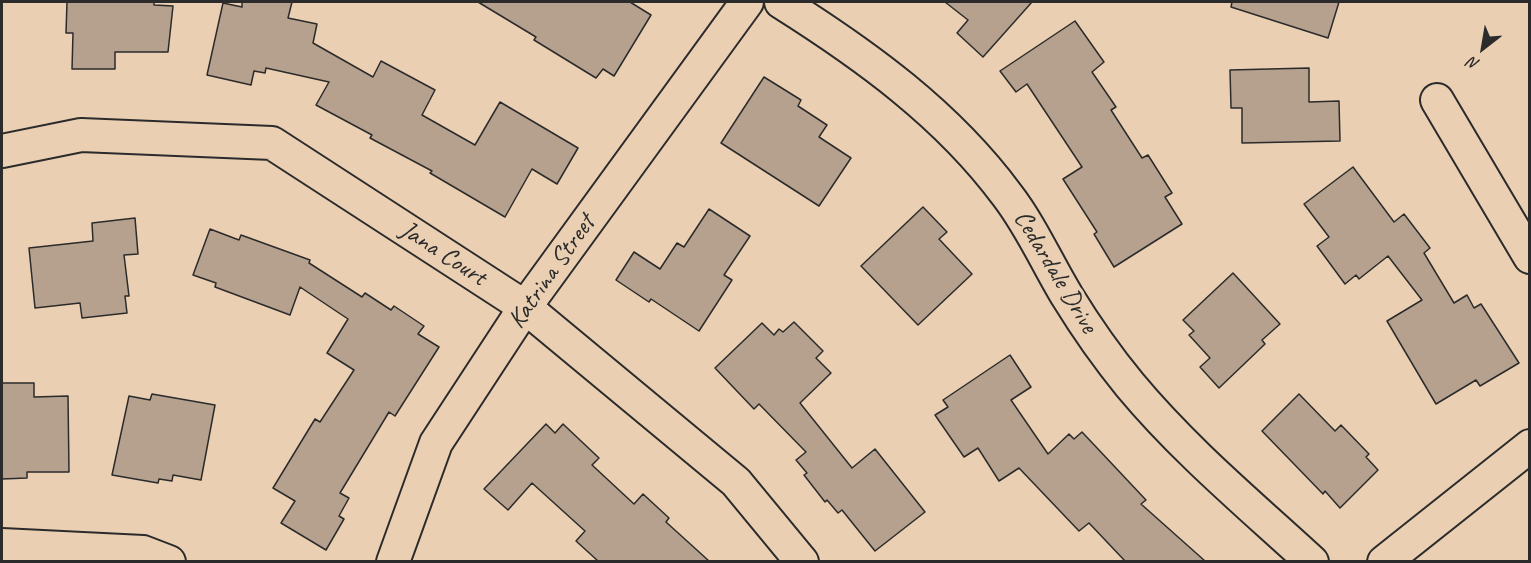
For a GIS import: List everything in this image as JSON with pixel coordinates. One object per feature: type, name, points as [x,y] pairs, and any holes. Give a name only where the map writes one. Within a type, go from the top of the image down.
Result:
[{"type":"street","name":"Katrina Street","points":[[393,561],[436,443],[525,307],[747,2]]},
{"type":"street","name":"Cedardale Drive","points":[[781,2],[890,76],[963,143],[1008,195],[1087,327],[1131,386],[1196,455],[1312,561]]},
{"type":"street","points":[[1437,100],[1530,257]]},
{"type":"street","name":"Jana Court","points":[[2,151],[81,135],[272,144],[525,307],[736,482],[802,561]]},
{"type":"street","points":[[1384,561],[1530,446]]},
{"type":"street","points":[[2,544],[143,552],[169,561]]},
{"type":"building","points":[[67,2],[154,2],[154,5],[173,6],[168,52],[115,52],[115,69],[72,69],[73,33],[66,33]]},
{"type":"building","points":[[242,2],[292,2],[288,18],[317,24],[313,43],[373,77],[381,61],[435,90],[422,115],[475,145],[500,102],[578,148],[557,184],[532,169],[505,217],[430,173],[432,171],[370,138],[372,135],[316,105],[329,82],[266,68],[265,73],[254,71],[251,85],[207,75],[223,3],[242,7]]},
{"type":"building","points":[[478,2],[630,2],[651,15],[614,76],[603,69],[596,78],[534,40],[536,37]]},
{"type":"building","points":[[945,2],[1032,2],[983,57],[957,33],[968,20]]},
{"type":"building","points":[[1232,2],[1339,2],[1328,38],[1231,7]]},
{"type":"building","points":[[1075,21],[1104,62],[1092,72],[1116,107],[1111,110],[1142,158],[1148,155],[1172,193],[1165,197],[1182,224],[1114,267],[1094,234],[1097,232],[1063,179],[1082,167],[1027,84],[1016,92],[1000,71]]},
{"type":"building","points":[[1309,68],[1309,102],[1339,101],[1340,141],[1242,143],[1242,108],[1231,108],[1230,70]]},
{"type":"building","points":[[764,77],[801,100],[798,106],[827,125],[819,137],[851,158],[819,206],[721,143]]},
{"type":"building","points":[[1353,167],[1394,222],[1404,214],[1430,248],[1424,253],[1454,303],[1467,295],[1474,308],[1481,304],[1519,363],[1480,386],[1476,380],[1436,404],[1387,321],[1422,300],[1388,256],[1359,279],[1356,275],[1345,284],[1317,246],[1329,237],[1304,204]]},
{"type":"building","points":[[923,207],[947,232],[939,239],[972,274],[918,325],[861,266]]},
{"type":"building","points":[[709,209],[750,236],[724,275],[732,280],[699,331],[651,299],[649,302],[616,280],[634,252],[660,269],[677,243],[684,247]]},
{"type":"building","points":[[135,218],[138,254],[124,255],[129,296],[125,296],[127,313],[82,318],[80,303],[35,308],[29,248],[93,241],[92,223]]},
{"type":"building","points":[[210,229],[239,240],[241,235],[310,260],[309,263],[362,297],[365,293],[391,310],[394,306],[424,326],[418,334],[439,347],[395,416],[389,412],[340,493],[349,498],[339,516],[344,519],[326,550],[281,523],[295,501],[273,488],[315,419],[320,422],[354,370],[327,353],[348,319],[300,287],[290,315],[215,287],[216,283],[193,275]]},
{"type":"building","points":[[1233,273],[1280,324],[1262,340],[1265,344],[1219,388],[1200,367],[1210,358],[1189,335],[1194,331],[1183,320]]},
{"type":"building","points":[[794,322],[823,351],[816,358],[831,373],[800,403],[852,468],[875,449],[925,512],[875,551],[842,510],[838,513],[827,500],[825,502],[804,475],[807,473],[796,460],[806,452],[759,404],[754,409],[715,368],[762,323],[774,335],[779,329],[783,332]]},
{"type":"building","points":[[1010,355],[1031,387],[1011,400],[1048,454],[1069,434],[1074,439],[1082,432],[1146,500],[1141,504],[1205,561],[1125,561],[1089,523],[1079,531],[1019,468],[999,481],[978,448],[964,457],[935,415],[948,407],[943,400]]},
{"type":"building","points":[[2,383],[34,383],[34,397],[68,396],[69,472],[27,472],[27,478],[2,479]]},
{"type":"building","points":[[152,394],[215,405],[201,480],[173,475],[172,481],[159,479],[158,483],[112,475],[129,396],[150,400]]},
{"type":"building","points":[[1299,394],[1335,431],[1341,425],[1369,454],[1366,457],[1378,470],[1340,508],[1325,491],[1323,494],[1262,431]]},
{"type":"building","points":[[546,424],[555,433],[563,424],[599,458],[592,465],[634,504],[643,494],[669,518],[666,522],[709,561],[598,561],[576,541],[585,531],[532,483],[508,510],[484,489]]}]
